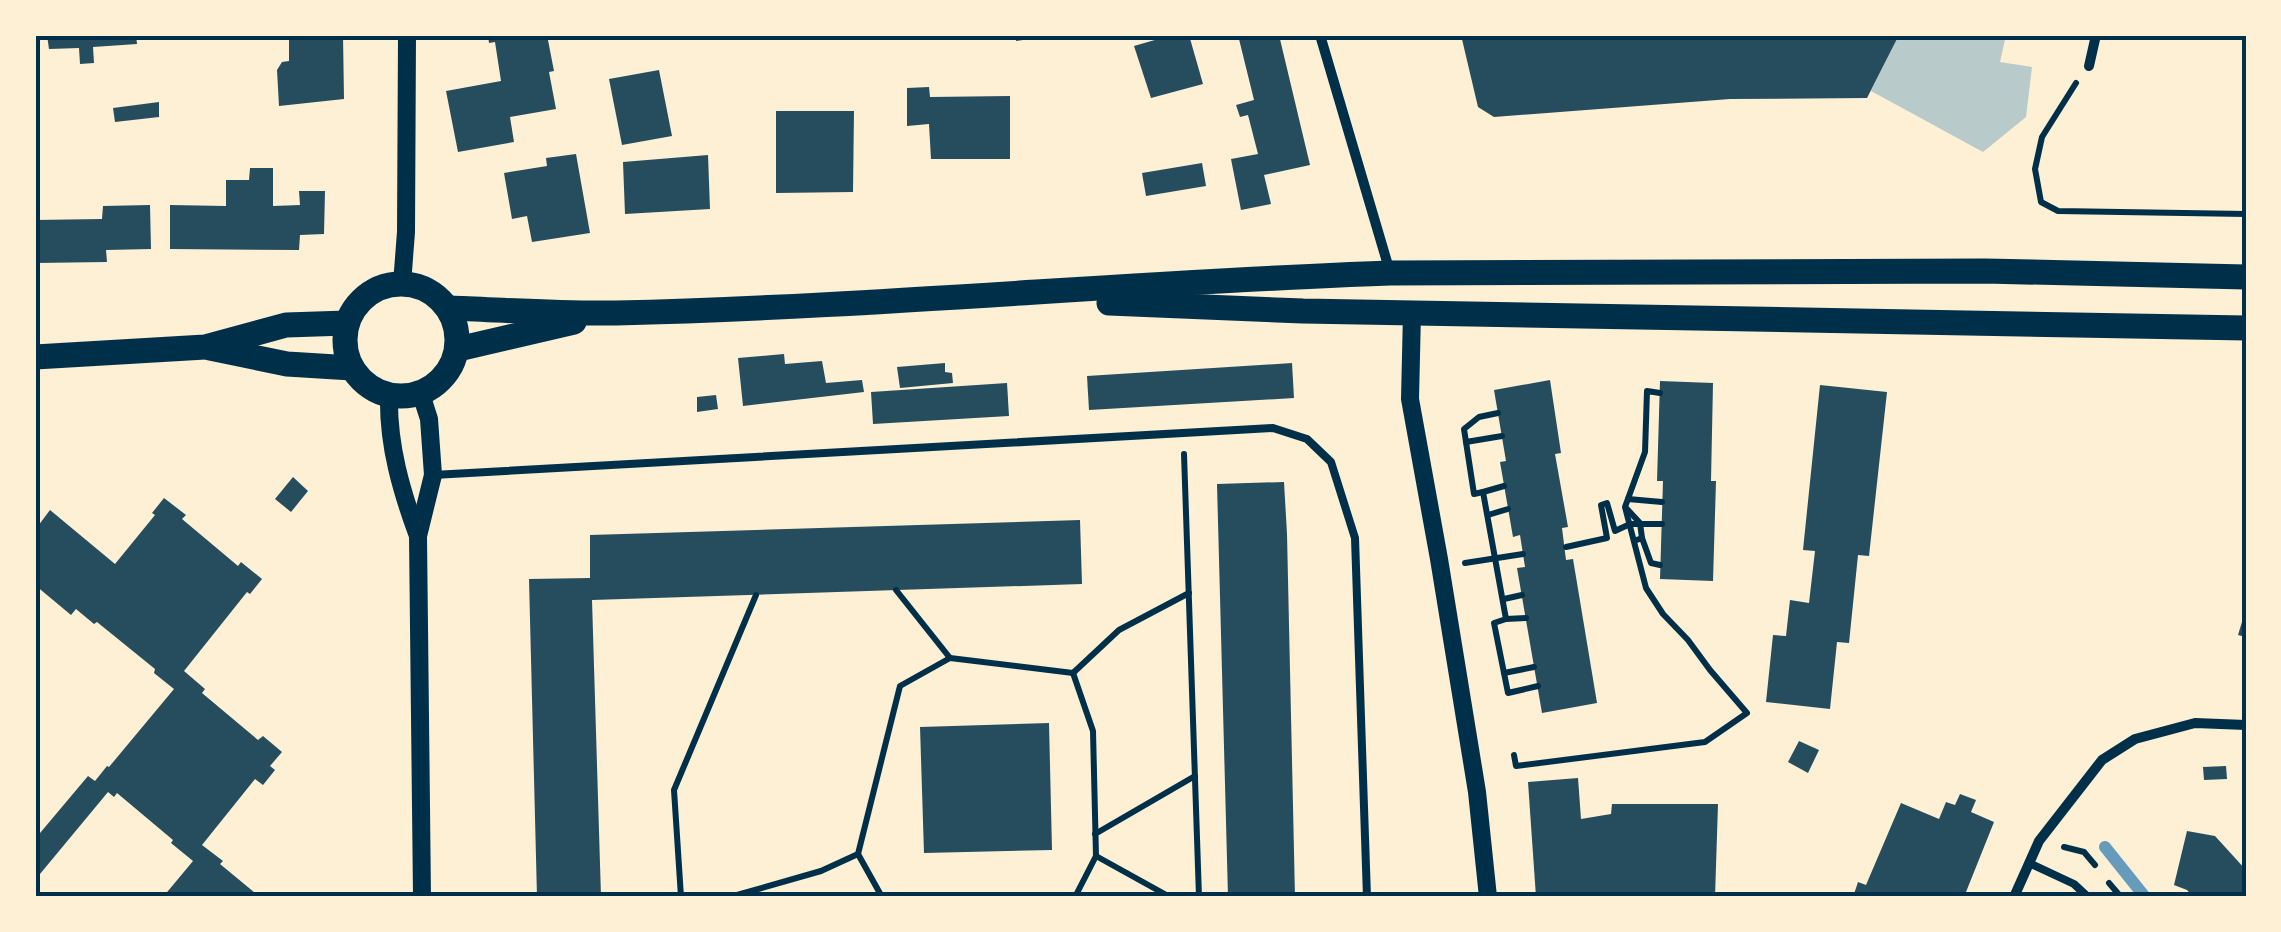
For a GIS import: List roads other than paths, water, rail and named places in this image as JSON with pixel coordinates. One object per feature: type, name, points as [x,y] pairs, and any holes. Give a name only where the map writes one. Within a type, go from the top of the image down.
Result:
[{"type":"main road","points":[[448,308],[613,313],[969,298],[1390,273],[1985,271],[2246,277]]},
{"type":"main road","points":[[402,284],[430,291],[448,308],[457,329],[458,349],[444,378],[421,394],[389,396],[364,383],[352,368],[345,342],[348,323],[354,309],[368,294],[402,284]]},
{"type":"main road","points":[[969,298],[1412,313],[2246,328]]},
{"type":"main road","points":[[458,349],[613,313]]},
{"type":"main road","points":[[35,357],[205,346],[286,325],[348,323]]},
{"type":"main road","points":[[205,346],[287,364],[352,368]]},
{"type":"street","points":[[402,284],[406,232],[406,35]]},
{"type":"street","points":[[1320,35],[1390,273]]},
{"type":"street","points":[[2089,66],[2096,35]]},
{"type":"street","points":[[1412,313],[1410,399],[1477,792],[1488,897]]},
{"type":"street","points":[[421,394],[430,418],[432,476],[418,536],[422,897]]},
{"type":"street","points":[[389,396],[388,423],[400,488],[418,536]]},
{"type":"street","points":[[2014,897],[2040,840],[2102,760],[2135,739],[2195,723],[2246,725]]},
{"type":"lane","points":[[432,476],[1272,428],[1307,439],[1330,462],[1355,538],[1366,897]]},
{"type":"lane","points":[[2029,864],[2074,884],[2088,897]]},
{"type":"waterway","points":[[2105,847],[2145,897]]}]
